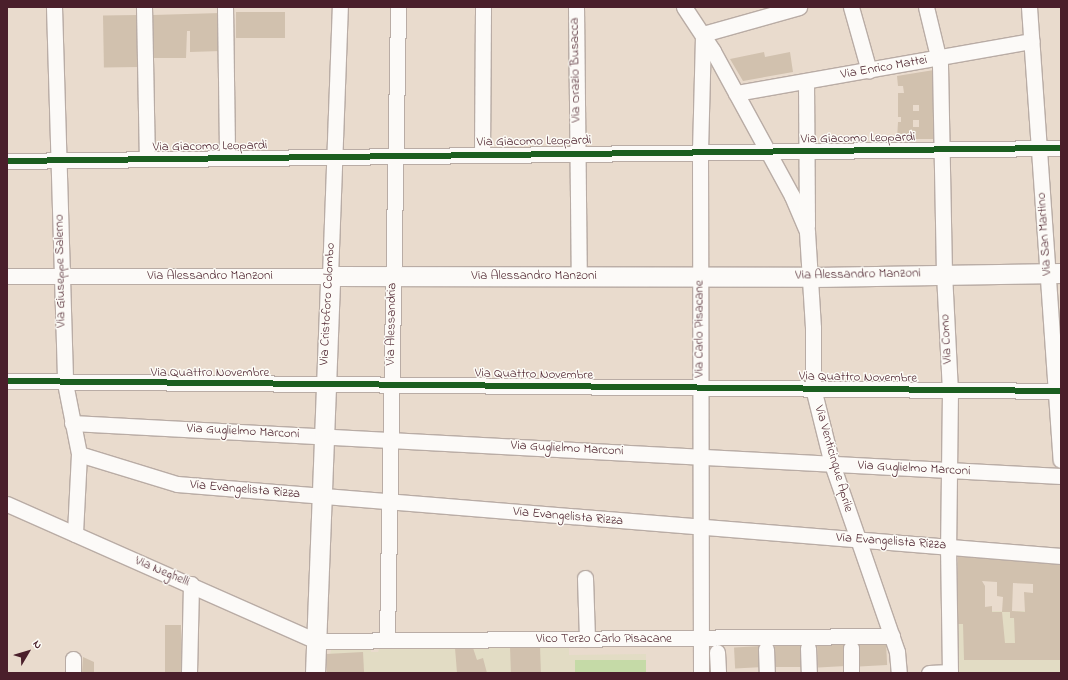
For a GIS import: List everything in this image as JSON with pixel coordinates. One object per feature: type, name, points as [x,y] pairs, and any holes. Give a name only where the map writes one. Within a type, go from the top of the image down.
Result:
[{"type":"main road","name":"Via Alessandro Manzoni","points":[[330,276],[810,277],[1054,273]]},
{"type":"main road","name":"Via Cristoforo Colombo","points":[[315,673],[324,384],[330,276]]},
{"type":"street","name":"Via Giuseppe Salerno","points":[[54,7],[59,160],[60,277],[65,383],[79,454],[76,534]]},
{"type":"street","points":[[144,7],[147,159]]},
{"type":"street","points":[[226,7],[227,158]]},
{"type":"street","name":"Via Cristoforo Colombo","points":[[330,276],[340,7]]},
{"type":"street","name":"Via Alessandria","points":[[387,640],[389,439],[398,7]]},
{"type":"street","points":[[482,154],[483,7]]},
{"type":"street","name":"Via Orazio Busacca","points":[[576,7],[578,276]]},
{"type":"street","name":"Via Venticinque Aprile","points":[[684,7],[703,34],[736,92],[766,152],[792,196],[807,232],[813,328],[813,388],[832,464],[897,652],[899,673]]},
{"type":"street","points":[[703,34],[799,7]]},
{"type":"street","points":[[851,7],[869,71]]},
{"type":"street","name":"Via Como","points":[[926,7],[939,58],[944,274],[950,391],[948,470],[950,673]]},
{"type":"street","name":"Via San Martino","points":[[1029,7],[1039,148],[1054,273],[1061,460]]},
{"type":"street","name":"Via Carlo Pisacane","points":[[701,673],[700,151],[703,34]]},
{"type":"street","name":"Via Enrico Mattei","points":[[736,92],[869,71],[1031,41]]},
{"type":"street","points":[[806,81],[807,232]]},
{"type":"street","name":"Via Giacomo Leopardi","points":[[7,161],[395,157],[482,154],[700,151],[766,152],[1061,148]]},
{"type":"street","name":"Via Alessandro Manzoni","points":[[7,276],[330,276]]},
{"type":"street","name":"Via Quattro Novembre","points":[[7,381],[65,383],[390,384],[1059,391]]},
{"type":"street","name":"Via Guglielmo Marconi","points":[[72,423],[1061,476]]},
{"type":"street","name":"Via Evangelista Rizza","points":[[79,454],[177,484],[701,528],[948,546],[1061,556]]},
{"type":"street","name":"Via Neghelli","points":[[7,504],[191,584],[316,641]]},
{"type":"street","points":[[585,578],[587,639]]},
{"type":"street","points":[[189,673],[191,584]]},
{"type":"street","name":"Vico Terzo Carlo Pisacane","points":[[316,641],[892,636]]},
{"type":"street","points":[[808,648],[809,673]]},
{"type":"street","points":[[851,648],[851,673]]},
{"type":"street","points":[[766,649],[767,673]]},
{"type":"street","points":[[717,652],[718,673]]},
{"type":"street","points":[[929,673],[950,673]]},
{"type":"shaded area","points":[[958,611],[1061,611],[1061,673],[958,673]]},
{"type":"shaded area","points":[[569,646],[569,655],[646,654],[646,673],[327,673],[331,650],[371,649],[371,652],[378,652],[379,649]]},
{"type":"green space","points":[[575,660],[646,660],[646,673],[575,673]]},
{"type":"building","points":[[236,12],[285,12],[285,38],[236,38]]},
{"type":"building","points":[[220,13],[221,51],[190,52],[190,31],[187,31],[186,58],[154,58],[153,15]]},
{"type":"building","points":[[138,15],[139,67],[104,68],[103,16]]},
{"type":"building","points":[[764,52],[765,57],[790,52],[793,72],[743,81],[730,59]]},
{"type":"building","points":[[934,70],[934,139],[897,139],[898,122],[901,122],[901,117],[898,117],[898,93],[904,93],[903,86],[898,86],[897,76]],"holes":[[[913,105],[919,105],[919,111],[913,111]],[[913,120],[919,120],[919,127],[913,127]]]},
{"type":"building","points":[[958,555],[1061,563],[1061,660],[964,660],[963,624],[958,624]],"holes":[[[982,581],[997,582],[997,596],[1003,597],[1002,612],[992,612],[992,606],[985,607],[985,586]],[[1013,583],[1033,584],[1033,593],[1024,592],[1025,612],[1012,611]],[[1002,612],[1010,612],[1010,618],[1014,618],[1015,643],[1005,643]]]},
{"type":"building","points":[[165,625],[181,625],[181,673],[165,673]]},
{"type":"building","points":[[886,643],[887,665],[859,666],[858,644]]},
{"type":"building","points":[[845,644],[846,666],[818,667],[817,645]]},
{"type":"building","points":[[540,646],[541,673],[511,673],[510,647]]},
{"type":"building","points":[[762,646],[763,667],[735,668],[734,647]]},
{"type":"building","points":[[775,646],[803,646],[803,667],[775,667]]},
{"type":"building","points":[[455,648],[473,648],[477,660],[483,658],[487,673],[457,673]]},
{"type":"building","points":[[363,652],[364,673],[327,673],[326,654]]},
{"type":"building","points":[[83,657],[94,662],[94,673],[82,673]]},
{"type":"cycle path","points":[[7,161],[1061,148]]},
{"type":"cycle path","points":[[7,381],[1061,391]]}]
